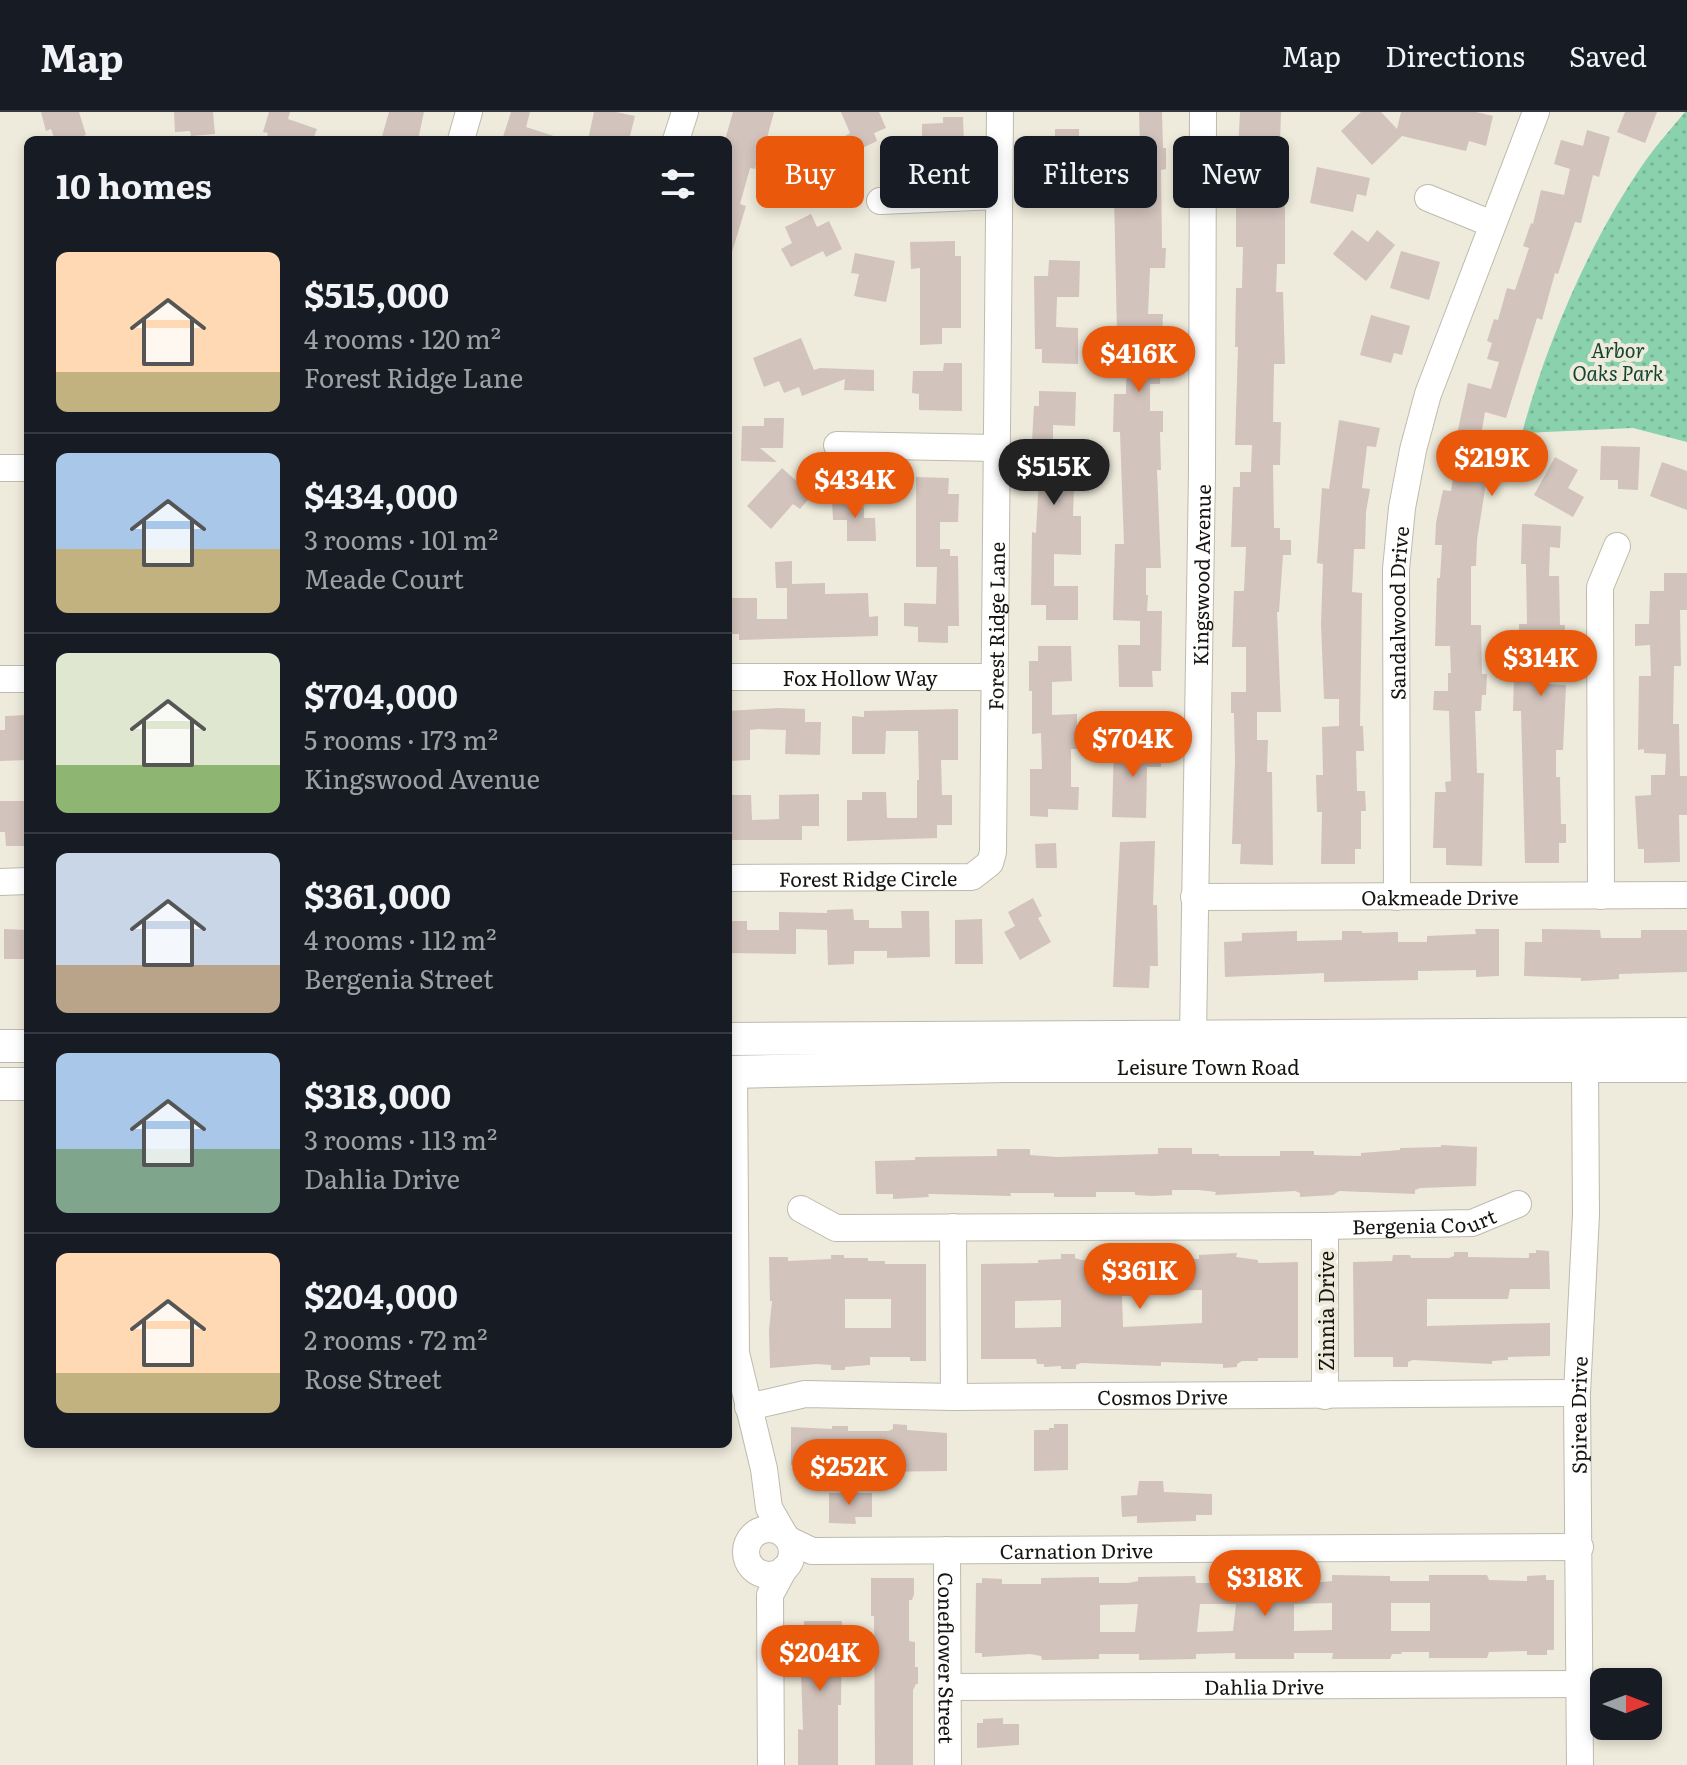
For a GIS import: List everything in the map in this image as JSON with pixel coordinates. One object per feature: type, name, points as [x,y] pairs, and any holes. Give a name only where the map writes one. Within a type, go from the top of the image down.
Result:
[{"type":"main road","name":"Leisure Town Road","points":[[732,1039],[1687,1034]]},
{"type":"main road","points":[[1005,1066],[1152,1056],[1173,1050],[1193,1037]]},
{"type":"main road","points":[[1585,1067],[1591,1056],[1606,1051],[1687,1045]]},
{"type":"main road","points":[[0,1046],[24,1046]]},
{"type":"main road","name":"Leisure Town Road","points":[[732,1072],[1005,1066],[1687,1066]]},
{"type":"main road","points":[[0,1084],[24,1084]]},
{"type":"street","points":[[462,136],[469,112]]},
{"type":"street","points":[[677,136],[685,112]]},
{"type":"street","name":"Forest Ridge Lane","points":[[998,196],[1000,112]]},
{"type":"street","name":"Kingswood Avenue","points":[[1193,1037],[1202,472],[1203,112]]},
{"type":"street","name":"Sandalwood Drive","points":[[1397,897],[1396,569],[1402,508],[1428,394],[1536,112]]},
{"type":"street","points":[[1428,198],[1492,224]]},
{"type":"street","name":"Forest Ridge Lane","points":[[993,852],[998,208]]},
{"type":"street","points":[[837,445],[996,448]]},
{"type":"street","points":[[0,468],[24,468]]},
{"type":"street","points":[[1601,896],[1600,587],[1617,546]]},
{"type":"street","name":"Fox Hollow Way","points":[[732,677],[993,677]]},
{"type":"street","points":[[0,679],[24,679]]},
{"type":"street","name":"Forest Ridge Circle","points":[[732,878],[972,877],[990,863],[993,852]]},
{"type":"street","points":[[0,882],[24,881]]},
{"type":"street","name":"Oakmeade Drive","points":[[1194,897],[1687,895]]},
{"type":"street","name":"Spirea Drive","points":[[1580,1765],[1577,1393],[1586,1215],[1585,1067]]},
{"type":"street","points":[[732,1128],[736,1353],[764,1469],[769,1508],[792,1551]]},
{"type":"street","name":"Bergenia Court","points":[[801,1209],[836,1228],[1325,1226],[1472,1223],[1518,1204]]},
{"type":"street","name":"Zinnia Drive","points":[[1325,1226],[1325,1396]]},
{"type":"street","points":[[953,1227],[954,1397]]},
{"type":"street","name":"Cosmos Drive","points":[[748,1407],[805,1394],[954,1397],[1577,1393]]},
{"type":"street","points":[[769,1508],[746,1550],[747,1558],[770,1595]]},
{"type":"street","points":[[757,1532],[771,1529],[792,1551]]},
{"type":"street","name":"Carnation Drive","points":[[792,1551],[1580,1547]]},
{"type":"street","name":"Coneflower Street","points":[[947,1550],[948,1765]]},
{"type":"street","points":[[755,1569],[769,1575],[792,1551]]},
{"type":"street","points":[[771,1765],[770,1595],[792,1551]]},
{"type":"street","name":"Dahlia Drive","points":[[948,1687],[1580,1684]]},
{"type":"green space","name":"Arbor Oaks Park","points":[[1685,112],[1687,442],[1633,428],[1522,433],[1544,362],[1589,256],[1646,160]]},
{"type":"building","points":[[41,112],[79,112],[86,135],[54,136],[51,129],[46,131]]},
{"type":"building","points":[[174,112],[213,112],[215,134],[191,136],[190,131],[175,132]]},
{"type":"building","points":[[269,112],[290,112],[288,119],[317,129],[314,136],[267,136],[268,133],[263,132]]},
{"type":"building","points":[[389,112],[424,112],[419,136],[382,136]]},
{"type":"building","points":[[511,112],[530,112],[526,127],[554,136],[503,136]]},
{"type":"building","points":[[594,112],[635,116],[630,136],[589,136]]},
{"type":"building","points":[[733,112],[774,112],[768,136],[756,136],[756,165],[755,169],[750,168],[740,204],[746,206],[732,252],[732,136],[726,136]]},
{"type":"building","points":[[841,112],[879,112],[886,128],[874,133],[877,141],[864,147],[864,136],[845,136],[850,133]]},
{"type":"building","points":[[1139,112],[1162,112],[1163,148],[1166,148],[1166,169],[1161,170],[1165,268],[1150,268],[1148,314],[1163,314],[1160,384],[1150,384],[1150,411],[1163,411],[1161,470],[1157,470],[1161,568],[1146,568],[1147,611],[1162,611],[1161,671],[1152,671],[1153,687],[1119,687],[1118,645],[1140,645],[1140,621],[1113,620],[1115,544],[1124,544],[1120,432],[1113,432],[1114,394],[1126,394],[1127,335],[1117,335],[1114,208],[1157,208],[1157,136],[1140,136]]},
{"type":"building","points":[[1240,112],[1281,112],[1280,136],[1239,136]]},
{"type":"building","points":[[1361,112],[1381,112],[1397,129],[1401,112],[1476,112],[1493,116],[1486,146],[1469,141],[1466,151],[1402,136],[1372,165],[1341,131]]},
{"type":"building","points":[[1625,112],[1657,112],[1645,143],[1617,132]]},
{"type":"building","points":[[943,117],[963,117],[964,136],[922,136],[922,124],[943,123]]},
{"type":"building","points":[[1055,129],[1079,129],[1079,136],[1055,136]]},
{"type":"building","points":[[1587,130],[1610,137],[1599,177],[1593,175],[1581,223],[1575,222],[1558,274],[1555,273],[1542,320],[1537,318],[1506,418],[1485,412],[1480,442],[1490,444],[1483,477],[1487,477],[1476,566],[1471,566],[1471,625],[1481,625],[1482,674],[1487,674],[1481,711],[1475,711],[1477,773],[1484,773],[1482,866],[1446,865],[1446,848],[1433,848],[1435,792],[1446,792],[1445,782],[1451,781],[1449,711],[1433,710],[1434,691],[1448,691],[1448,673],[1451,673],[1450,646],[1435,646],[1437,578],[1440,578],[1442,545],[1435,545],[1436,523],[1443,490],[1451,491],[1456,458],[1452,458],[1468,383],[1491,389],[1499,362],[1487,359],[1492,343],[1487,341],[1494,319],[1498,320],[1507,288],[1515,290],[1529,248],[1523,246],[1533,224],[1541,190],[1564,195],[1570,169],[1554,164],[1561,140],[1583,146]]},
{"type":"building","points":[[1317,167],[1370,178],[1366,196],[1357,194],[1353,212],[1310,203]]},
{"type":"building","points":[[1236,208],[1285,208],[1285,264],[1277,264],[1276,292],[1283,292],[1285,364],[1274,364],[1273,422],[1281,422],[1280,465],[1273,465],[1274,528],[1280,528],[1280,540],[1291,540],[1291,555],[1283,555],[1277,612],[1281,712],[1257,712],[1257,740],[1268,740],[1267,772],[1272,772],[1273,865],[1240,864],[1241,844],[1232,844],[1235,761],[1231,692],[1246,692],[1246,647],[1232,647],[1234,591],[1244,591],[1246,547],[1231,547],[1233,487],[1240,487],[1240,472],[1251,472],[1252,445],[1235,445],[1236,288],[1242,288],[1243,247],[1236,247]]},
{"type":"building","points":[[811,214],[817,227],[829,221],[842,249],[826,257],[823,251],[791,267],[781,249],[792,243],[785,227]]},
{"type":"building","points":[[1352,230],[1368,242],[1377,230],[1395,245],[1366,281],[1333,254]]},
{"type":"building","points":[[955,241],[955,256],[961,256],[961,328],[942,328],[942,344],[920,345],[920,268],[911,269],[910,242]]},
{"type":"building","points":[[1401,251],[1440,262],[1429,300],[1390,288]]},
{"type":"building","points":[[855,253],[895,261],[886,302],[854,296],[859,274],[851,273]]},
{"type":"building","points":[[1049,260],[1080,261],[1079,297],[1057,297],[1056,327],[1078,328],[1078,364],[1042,363],[1042,349],[1035,349],[1034,276],[1048,276]]},
{"type":"building","points":[[1371,315],[1410,326],[1402,355],[1394,353],[1391,363],[1360,355]]},
{"type":"building","points":[[801,338],[814,370],[874,370],[874,391],[844,390],[845,379],[802,396],[799,387],[784,393],[779,381],[764,387],[753,358]]},
{"type":"building","points":[[944,363],[962,363],[962,411],[919,410],[919,394],[912,393],[913,371],[943,371]]},
{"type":"building","points":[[1039,391],[1076,392],[1075,426],[1053,425],[1053,456],[1075,457],[1073,516],[1081,516],[1081,555],[1054,554],[1054,586],[1078,586],[1078,620],[1046,620],[1046,605],[1031,605],[1032,532],[1036,533],[1039,477],[1030,476],[1034,406],[1039,406]]},
{"type":"building","points":[[764,418],[784,418],[783,448],[760,448],[777,462],[741,461],[742,426],[764,426]]},
{"type":"building","points":[[1339,420],[1380,428],[1376,447],[1367,446],[1362,488],[1370,489],[1365,549],[1354,549],[1352,592],[1362,593],[1360,726],[1363,726],[1364,751],[1356,751],[1357,791],[1365,791],[1366,811],[1361,811],[1361,849],[1355,849],[1355,864],[1321,864],[1322,812],[1317,812],[1316,775],[1323,775],[1322,727],[1339,726],[1339,699],[1324,699],[1321,624],[1323,564],[1317,563],[1322,488],[1329,489]]},
{"type":"building","points":[[1601,446],[1640,447],[1638,490],[1618,489],[1618,480],[1600,480]]},
{"type":"building","points":[[1555,457],[1578,470],[1568,488],[1584,497],[1573,517],[1534,495]]},
{"type":"building","points":[[1662,462],[1687,471],[1687,510],[1650,496]]},
{"type":"building","points":[[782,468],[812,495],[800,509],[793,504],[771,529],[747,506]]},
{"type":"building","points":[[916,477],[949,478],[948,494],[959,494],[958,522],[940,522],[940,549],[950,549],[950,556],[958,556],[959,626],[948,626],[948,643],[918,642],[918,627],[904,626],[904,603],[936,604],[937,567],[916,567]]},
{"type":"building","points":[[859,499],[859,508],[864,507],[864,518],[875,518],[876,541],[847,541],[847,520],[833,520],[832,500]]},
{"type":"building","points":[[1522,524],[1561,526],[1560,548],[1550,547],[1549,576],[1559,576],[1560,625],[1565,625],[1564,648],[1547,648],[1547,684],[1566,685],[1563,750],[1556,750],[1561,824],[1566,824],[1566,843],[1559,843],[1559,863],[1525,863],[1521,711],[1513,711],[1514,674],[1518,674],[1519,624],[1527,624],[1526,564],[1521,564]]},
{"type":"building","points":[[792,561],[792,584],[825,583],[825,594],[868,593],[869,617],[878,616],[878,636],[739,640],[739,634],[732,634],[732,598],[757,598],[757,619],[787,619],[787,588],[776,588],[775,562]]},
{"type":"building","points":[[1664,573],[1687,573],[1687,610],[1680,610],[1681,666],[1674,666],[1673,724],[1679,724],[1680,776],[1687,776],[1687,815],[1679,815],[1680,862],[1644,863],[1644,849],[1638,849],[1635,796],[1651,795],[1651,775],[1665,775],[1666,754],[1638,750],[1639,676],[1651,676],[1650,645],[1635,646],[1635,624],[1649,624],[1650,591],[1664,591]]},
{"type":"building","points":[[1038,646],[1071,646],[1072,681],[1052,682],[1052,715],[1077,714],[1077,749],[1071,749],[1071,787],[1079,787],[1078,810],[1048,809],[1048,817],[1030,816],[1030,769],[1042,769],[1041,733],[1032,734],[1032,691],[1029,691],[1029,661],[1038,661]]},
{"type":"building","points":[[805,709],[805,722],[821,722],[820,755],[785,754],[786,730],[758,729],[750,730],[750,760],[732,761],[732,711]]},
{"type":"building","points":[[958,709],[958,760],[941,760],[942,795],[952,795],[952,825],[937,825],[937,838],[847,841],[847,800],[862,800],[862,792],[886,792],[887,818],[917,818],[919,780],[918,731],[886,731],[885,754],[852,754],[852,716],[864,717],[864,711]]},
{"type":"building","points":[[24,715],[24,760],[0,761],[0,730],[5,730],[5,716]]},
{"type":"building","points":[[1114,745],[1162,746],[1161,767],[1147,767],[1146,818],[1112,817]]},
{"type":"building","points":[[819,794],[819,826],[802,826],[802,840],[732,840],[732,795],[751,795],[752,820],[779,819],[779,795]]},
{"type":"building","points":[[0,801],[24,801],[24,846],[6,846],[5,832],[0,832]]},
{"type":"building","points":[[1155,841],[1153,905],[1157,905],[1158,966],[1150,966],[1149,988],[1113,987],[1120,842]]},
{"type":"building","points":[[1056,843],[1057,868],[1036,868],[1035,844]]},
{"type":"building","points":[[1033,898],[1042,916],[1038,918],[1051,942],[1020,960],[1004,932],[1015,926],[1008,912]]},
{"type":"building","points":[[853,909],[854,920],[869,920],[869,928],[902,928],[901,911],[929,911],[930,957],[887,958],[887,951],[854,951],[854,964],[828,965],[827,930],[796,929],[796,954],[732,953],[732,921],[747,921],[747,930],[779,930],[779,912],[827,913],[827,910]]},
{"type":"building","points":[[982,919],[983,964],[955,964],[955,920]]},
{"type":"building","points":[[4,929],[24,930],[24,959],[4,959]]},
{"type":"building","points":[[1475,929],[1499,929],[1499,976],[1476,977],[1476,970],[1418,971],[1418,980],[1324,982],[1324,973],[1225,977],[1224,942],[1242,941],[1242,933],[1297,931],[1297,941],[1342,940],[1342,931],[1398,932],[1398,942],[1427,942],[1427,936],[1476,934]]},
{"type":"building","points":[[1542,929],[1600,930],[1601,938],[1641,938],[1641,930],[1687,930],[1687,972],[1619,974],[1619,979],[1581,981],[1581,978],[1524,976],[1525,942],[1542,942]]},
{"type":"building","points":[[1441,1145],[1477,1147],[1476,1186],[1420,1188],[1415,1190],[1415,1194],[1339,1191],[1333,1195],[1300,1197],[1300,1193],[1295,1191],[1215,1195],[1216,1192],[1199,1190],[1172,1190],[1172,1195],[1152,1196],[1135,1195],[1135,1192],[1096,1192],[1096,1197],[1010,1193],[1011,1196],[928,1194],[929,1197],[893,1199],[893,1194],[876,1194],[875,1161],[997,1156],[997,1149],[1030,1149],[1030,1155],[1057,1157],[1158,1154],[1158,1148],[1192,1148],[1192,1154],[1219,1156],[1280,1156],[1280,1151],[1314,1151],[1314,1155],[1361,1156],[1361,1153]]},
{"type":"building","points":[[1536,1250],[1549,1251],[1550,1289],[1510,1289],[1508,1299],[1427,1299],[1427,1326],[1550,1323],[1550,1356],[1508,1357],[1508,1360],[1492,1361],[1492,1364],[1413,1360],[1408,1362],[1408,1367],[1393,1367],[1393,1357],[1354,1357],[1353,1262],[1392,1261],[1393,1255],[1449,1258],[1454,1256],[1454,1252],[1468,1252],[1468,1257],[1529,1258],[1529,1253],[1536,1253]]},
{"type":"building","points":[[1142,1253],[1161,1253],[1161,1259],[1199,1259],[1199,1255],[1237,1253],[1236,1257],[1258,1260],[1258,1263],[1298,1262],[1298,1358],[1258,1358],[1258,1361],[1242,1361],[1237,1367],[1223,1368],[1223,1364],[1161,1362],[1161,1366],[1081,1363],[1076,1365],[1076,1369],[1044,1367],[1044,1364],[1037,1364],[1036,1359],[981,1359],[981,1264],[1038,1263],[1038,1260],[1061,1259],[1061,1254],[1075,1254],[1075,1258],[1081,1260],[1142,1259]],"holes":[[[1202,1290],[1202,1323],[1123,1327],[1122,1296],[1137,1296],[1137,1291]],[[1061,1300],[1061,1327],[1015,1328],[1015,1301]]]},
{"type":"building","points":[[831,1255],[844,1255],[844,1258],[885,1261],[885,1264],[926,1264],[926,1361],[910,1361],[910,1357],[870,1357],[870,1365],[845,1367],[845,1370],[831,1370],[831,1365],[816,1364],[770,1368],[772,1301],[769,1257],[788,1257],[788,1261],[831,1259]],"holes":[[[845,1299],[891,1299],[891,1328],[845,1328]]]},
{"type":"building","points":[[893,1424],[907,1425],[907,1430],[947,1433],[947,1471],[872,1472],[872,1462],[791,1465],[791,1427],[832,1429],[832,1426],[848,1426],[848,1431],[888,1431],[893,1429]]},
{"type":"building","points":[[1054,1424],[1068,1424],[1068,1470],[1034,1471],[1034,1430],[1049,1430],[1054,1428]]},
{"type":"building","points":[[1139,1481],[1163,1481],[1164,1492],[1212,1494],[1212,1515],[1196,1515],[1196,1521],[1137,1523],[1137,1516],[1122,1517],[1121,1496],[1137,1495]]},
{"type":"building","points":[[829,1493],[872,1493],[872,1517],[855,1517],[856,1524],[829,1523]]},
{"type":"building","points":[[1332,1575],[1390,1576],[1390,1581],[1429,1581],[1429,1575],[1487,1575],[1489,1580],[1527,1581],[1527,1576],[1546,1575],[1546,1580],[1554,1580],[1554,1650],[1547,1650],[1547,1655],[1527,1655],[1527,1651],[1489,1652],[1487,1658],[1429,1658],[1429,1652],[1402,1652],[1392,1654],[1390,1659],[1332,1659],[1333,1653],[1294,1653],[1294,1659],[1235,1659],[1235,1653],[1196,1654],[1196,1659],[1139,1660],[1139,1654],[1099,1654],[1099,1659],[1042,1660],[1041,1656],[1030,1654],[982,1657],[982,1653],[975,1653],[976,1583],[982,1583],[982,1578],[1002,1579],[1002,1584],[1041,1584],[1041,1578],[1099,1577],[1099,1583],[1128,1583],[1138,1581],[1138,1577],[1195,1576],[1196,1583],[1235,1583],[1235,1577],[1294,1576],[1294,1582],[1332,1581]],"holes":[[[1332,1603],[1332,1630],[1294,1631],[1294,1604]],[[1391,1603],[1430,1603],[1430,1631],[1391,1631]],[[1138,1604],[1135,1632],[1100,1632],[1100,1605]],[[1200,1604],[1236,1604],[1233,1631],[1197,1632]]]},
{"type":"building","points":[[871,1578],[914,1578],[914,1594],[909,1600],[909,1641],[915,1642],[915,1667],[918,1667],[918,1684],[913,1690],[913,1765],[875,1765]]},
{"type":"building","points":[[804,1621],[842,1621],[838,1765],[798,1765],[798,1729],[803,1730],[800,1637],[804,1637]]},
{"type":"building","points":[[1003,1718],[1003,1724],[1019,1724],[1019,1745],[977,1748],[977,1723],[983,1723],[983,1719]]}]
